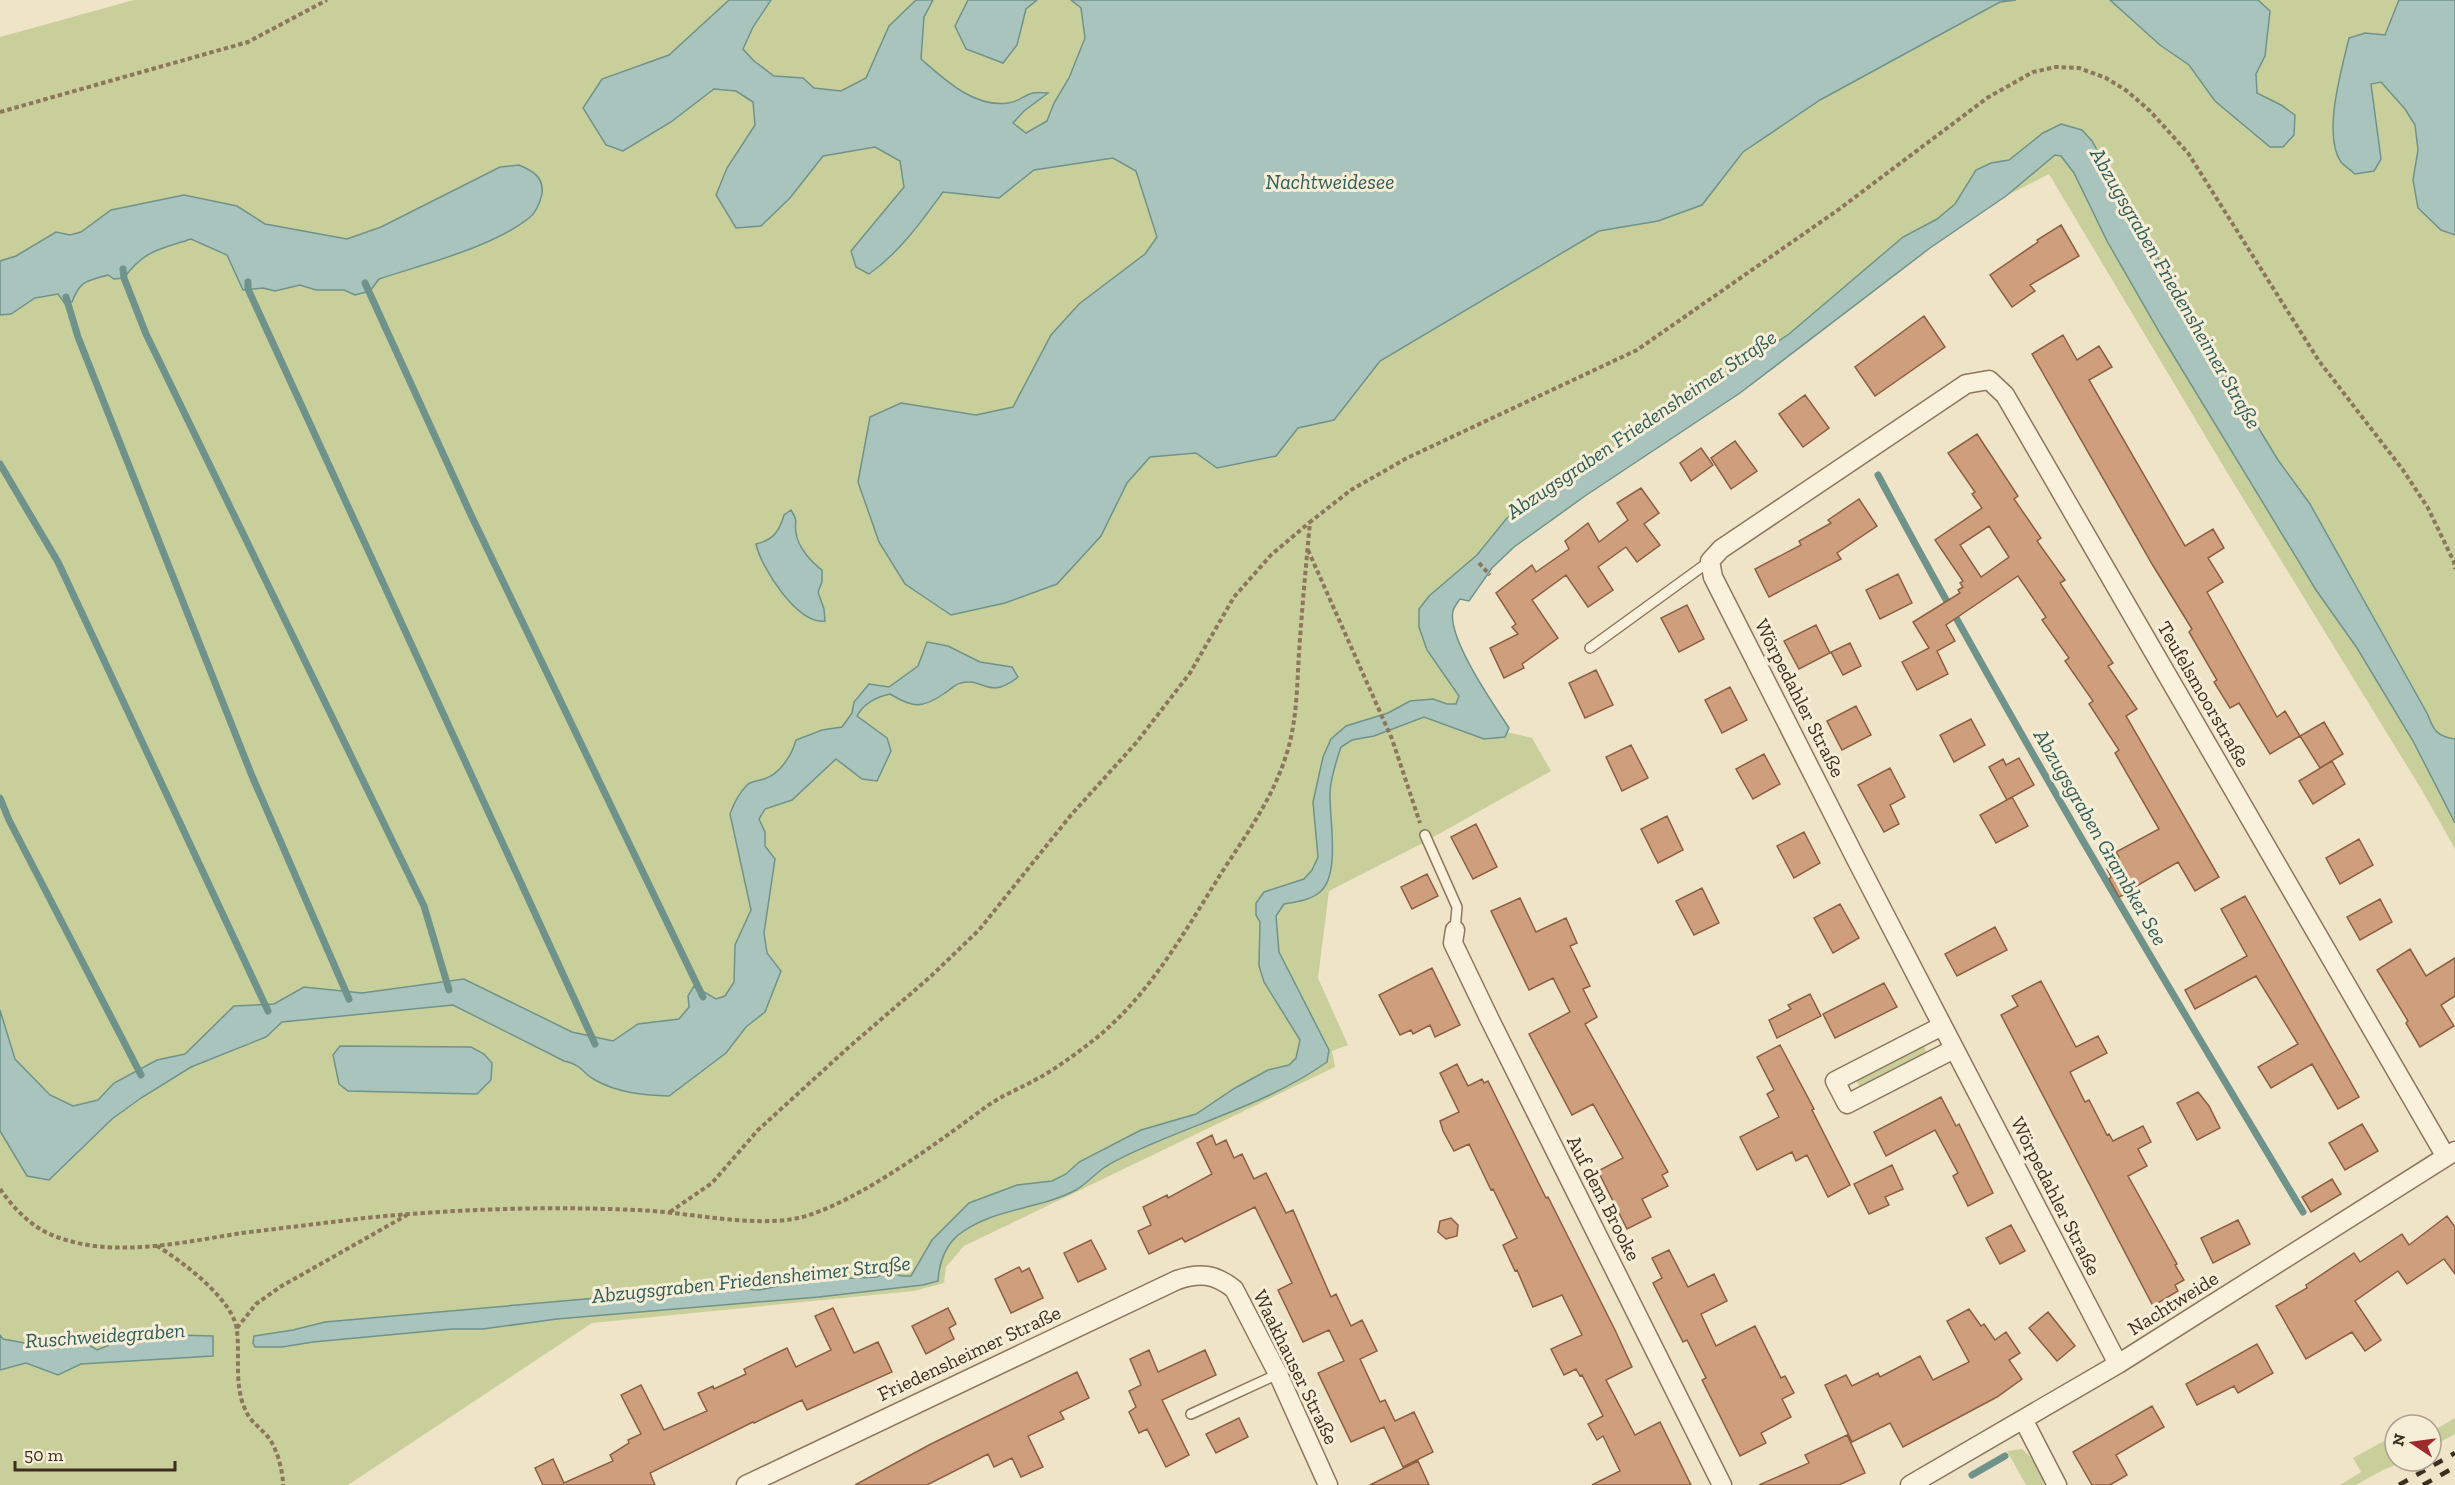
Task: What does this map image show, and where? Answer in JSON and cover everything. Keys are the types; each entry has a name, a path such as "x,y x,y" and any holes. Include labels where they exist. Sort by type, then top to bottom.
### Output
{"street":[{"name":"Teufelsmoorstraße","path":"1710,561 1721,549 1966,384 1989,380 2005,395 2450,1154"},
{"name":"Wörpedahler Straße","path":"1710,561 1713,577 1942,1026 2118,1364"},
{"name":"Auf dem Brooke","path":"1455,930 1454,943 1489,1018 1722,1485"},
{"path":"1942,1026 1835,1081 1847,1104 1954,1049"},
{"name":"Nachtweide","path":"1910,1485 2024,1421 2118,1364 2450,1154"},
{"name":"Friedensheimer Straße","path":"752,1484 1177,1280 1192,1275 1214,1277"},
{"name":"Waakhauser Straße","path":"1214,1277 1234,1289 1278,1374 1328,1485"},
{"path":"2024,1421 2057,1485"}],"lane":[{"path":"1590,648 1710,561"},
{"path":"1425,835 1457,907 1455,930"},
{"path":"1191,1414 1278,1374"}],"path":[{"path":"0,112 248,42 327,0"},
{"path":"670,1212 712,1183 758,1130 929,978 979,930 1071,815 1136,743 1190,673 1234,597 1270,555 1351,490 1407,458 1637,350 1838,210 1987,98 2033,72 2056,67 2079,68 2106,78 2127,91 2150,111 2188,153 2319,361 2403,470 2428,508 2454,562 2455,569"},
{"path":"0,1189 12,1206 30,1223 56,1238 92,1247 157,1246 300,1225 410,1213 580,1209 789,1220 814,1213 850,1196 927,1150 997,1099 1038,1078 1096,1038 1124,1012 1172,953 1268,803 1289,747 1295,718 1311,522"},
{"path":"1308,549 1392,739 1425,835"},
{"path":"1479,563 1490,575"},
{"path":"237,1328 256,1304 280,1287 410,1213"},
{"path":"157,1246 180,1260 222,1299 237,1328 240,1397 248,1418 270,1438 283,1485"}],"green space":[{"path":"134,0 2455,0 2455,849 2423,792 2225,469 2049,174 2006,196 1930,248 1740,393 1585,496 1514,547 1492,568 1469,601 1460,599 1453,611 1453,623 1464,654 1509,728 1507,732 1532,738 1551,771 1421,844 1329,891 1318,978 1348,1045 1332,1051 1335,1067 964,1246 946,1267 944,1283 914,1291 592,1323 348,1485 0,1485 0,37"},
{"path":"1924,1046 1927,1054 1860,1088 1856,1080"},
{"path":"2455,1418 2455,1434 2443,1440 2443,1425"},
{"path":"2383,1442 2383,1470 2356,1485 2340,1485 2361,1472 2353,1458"},
{"path":"2022,1449 2037,1463 2048,1485 2026,1485 2007,1451"}],"water":[{"name":"Nachtweidesee","path":"729,0 771,0 753,27 743,49 754,61 774,76 803,78 814,88 841,91 866,78 889,26 916,0 933,0 924,17 921,59 960,90 983,101 1008,103 1029,94 1048,93 1024,111 1013,123 1026,133 1047,121 1054,103 1069,78 1085,38 1081,8 1071,0 2016,0 2000,2 1820,100 1743,152 1702,205 1658,221 1599,231 1380,361 1334,420 1298,428 1276,456 1217,468 1196,453 1150,457 1127,483 1101,536 1057,584 1005,603 951,615 905,584 879,542 858,482 870,417 901,403 976,415 1013,407 1051,335 1079,304 1145,254 1157,237 1136,171 1113,158 1034,170 999,198 943,192 900,247 869,274 856,267 851,251 904,187 900,161 875,147 823,156 790,198 761,226 736,228 716,195 727,168 755,125 753,102 736,91 714,89 671,122 623,151 606,145 583,108 602,79 669,55"},
{"path":"968,0 1037,0 1026,9 1017,45 1003,63 966,49 955,26"},
{"path":"2110,0 2258,0 2270,11 2265,56 2256,74 2257,93 2295,115 2294,135 2283,147 2270,147 2215,101 2189,65 2160,45"},
{"path":"2399,0 2455,0 2455,235 2441,230 2418,208 2413,180 2418,150 2415,125 2405,109 2381,82 2371,84 2381,159 2374,171 2355,174 2341,162 2336,150 2333,135 2335,101 2349,38 2365,33 2385,35"},
{"name":"Abzugsgraben Friedensheimer Straße","path":"2061,124 2082,130 2092,141 2166,272 2177,284 2212,352 2278,460 2310,504 2434,729 2444,737 2455,739 2455,823 2413,741 2357,648 2316,590 2161,335 2107,241 2074,173 2061,156 2055,155 2006,196 1930,248 1740,393 1585,496 1514,547 1492,568 1469,601 1460,599 1453,611 1453,623 1457,637 1473,671 1509,728 1505,737 1484,739 1424,717 1374,736 1352,740 1341,747 1331,786 1332,859 1326,884 1312,897 1284,904 1276,916 1279,952 1329,1050 1327,1062 1265,1097 1122,1157 1076,1190 1061,1197 1000,1214 970,1227 957,1236 946,1251 941,1262 938,1281 923,1285 819,1297 557,1319 483,1329 452,1329 282,1347 255,1347 254,1336 325,1322 597,1298 662,1297 734,1288 759,1290 808,1280 877,1277 886,1271 911,1276 932,1240 969,1203 1017,1185 1052,1181 1066,1174 1079,1162 1141,1130 1196,1114 1235,1088 1268,1070 1289,1065 1296,1058 1300,1040 1264,982 1259,966 1260,922 1256,915 1256,903 1264,892 1304,879 1312,870 1318,857 1313,802 1323,757 1331,739 1346,726 1388,713 1410,701 1433,699 1447,704 1456,704 1459,696 1427,650 1419,627 1419,609 1429,596 1477,555 1507,518 1548,490 1623,445 1789,334 1903,237 1937,219 1955,204 1976,170 1991,163 2009,160 2043,133"},
{"path":"519,165 536,175 542,188 539,204 529,218 497,238 478,246 379,279 370,291 355,295 344,290 316,290 300,285 275,291 263,288 243,290 227,255 191,239 162,248 146,256 124,278 114,279 108,275 85,282 78,289 72,302 65,304 58,294 35,298 11,314 0,315 0,261 16,256 56,232 70,235 81,232 111,210 184,195 237,206 265,224 347,239 381,227 500,167"},
{"path":"791,510 796,520 799,544 822,570 822,582 818,592 824,609 825,621 814,620 793,605 773,580 759,554 756,544 767,540 774,534 784,515"},
{"path":"927,642 948,646 980,662 1012,667 1018,677 1008,684 993,688 969,682 959,684 930,702 918,705 905,702 890,694 875,699 867,704 857,716 887,738 891,751 877,781 862,779 836,759 792,800 765,809 759,819 765,832 765,846 775,859 764,933 767,953 781,971 765,1012 746,1027 726,1053 669,1096 613,1088 590,1077 576,1065 453,1005 282,1022 266,1037 191,1067 141,1098 112,1119 49,1180 27,1176 0,1131 0,1010 15,1059 50,1095 73,1106 98,1100 114,1083 157,1060 185,1054 234,1006 274,1004 304,987 362,993 464,979 572,1032 613,1041 638,1024 679,1019 689,1007 688,996 694,986 716,999 725,996 734,982 735,945 751,910 730,814 737,799 749,784 770,777 780,768 792,752 796,740 822,730 842,727 852,713 854,702 869,684 889,687 918,666"},
{"path":"340,1046 471,1047 484,1054 492,1063 491,1080 477,1094 348,1091 339,1084 333,1055"},
{"path":"84,1332 87,1344 97,1350 137,1334 213,1336 213,1356 81,1364 58,1375 26,1363 0,1370 0,1335 3,1339 41,1346"}],"building":[{"path":"2061,225 2079,256 2030,285 2035,291 2012,307 1990,275"},
{"path":"1924,316 1945,347 1875,396 1855,367"},
{"path":"2063,335 2077,360 2099,346 2112,367 2089,380 2185,546 2213,529 2224,548 2208,558 2223,582 2207,592 2277,717 2285,711 2300,736 2270,754 2239,703 2230,708 2214,682 2217,680 2189,632 2192,629 2152,564 2032,354"},
{"path":"1805,395 1829,428 1803,447 1779,414"},
{"path":"1977,434 2018,496 2014,499 2041,538 2037,541 2065,580 2060,583 2113,663 2108,666 2137,709 2126,716 2219,877 2195,891 2178,862 2119,897 2109,879 2111,877 2107,869 2119,857 2116,852 2159,829 2115,753 2119,750 2089,704 2093,701 2065,661 2069,658 2042,620 2046,617 2018,576 1946,625 1955,641 1937,651 1948,674 1917,690 1902,662 1929,648 1913,622 1960,593 1958,590 1963,587 1960,583 1963,581 1935,540 1982,508 1972,494 1975,492 1948,453","holes":["1989,526 2009,557 1981,577 1960,545"]},
{"path":"1735,441 1757,471 1731,489 1711,458"},
{"path":"1701,448 1713,465 1691,481 1680,463"},
{"path":"1641,488 1659,513 1644,524 1660,545 1637,562 1626,547 1598,567 1613,590 1588,607 1566,575 1532,600 1558,638 1522,664 1524,668 1504,678 1490,648 1518,634 1512,627 1516,624 1496,593 1532,565 1536,572 1569,549 1565,541 1588,523 1599,542 1628,520 1617,503"},
{"path":"1859,499 1877,526 1837,553 1841,559 1769,597 1755,569 1801,545 1799,541 1831,523 1828,520"},
{"path":"1898,574 1912,603 1880,619 1866,590"},
{"path":"1687,605 1704,639 1679,652 1661,618"},
{"path":"1816,625 1830,653 1799,669 1784,641"},
{"path":"1850,643 1861,666 1843,675 1831,652"},
{"path":"1596,670 1613,705 1585,718 1569,683"},
{"path":"1730,687 1747,720 1722,733 1705,700"},
{"path":"1856,706 1871,735 1842,750 1827,721"},
{"path":"1971,719 1985,745 1954,762 1940,735"},
{"path":"2324,722 2343,754 2320,768 2300,736"},
{"path":"1631,745 1648,778 1622,791 1606,757"},
{"path":"1764,754 1780,784 1753,799 1736,769"},
{"path":"2019,758 2034,785 2007,800 1989,767 2003,759 2006,765"},
{"path":"2332,761 2345,784 2313,804 2299,781"},
{"path":"1890,768 1905,797 1890,805 1899,824 1884,832 1858,785"},
{"path":"2012,797 2028,826 1996,843 1980,815"},
{"path":"1667,816 1683,850 1658,863 1641,829"},
{"path":"1476,824 1497,867 1473,879 1451,837"},
{"path":"1804,832 1820,863 1794,878 1777,846"},
{"path":"2359,839 2373,865 2340,884 2326,858"},
{"path":"1427,874 1438,896 1412,909 1401,887"},
{"path":"1702,888 1719,923 1694,935 1676,901"},
{"path":"2245,896 2359,1097 2338,1109 2312,1064 2271,1088 2258,1067 2298,1044 2256,976 2195,1009 2185,990 2247,956 2221,909"},
{"path":"1520,898 1536,932 1566,918 1577,943 1570,946 1590,986 1583,989 1597,1017 1585,1024 1668,1172 1662,1175 1668,1186 1642,1199 1651,1217 1627,1229 1598,1171 1623,1158 1593,1104 1572,1115 1529,1034 1570,1012 1553,978 1529,990 1491,911"},
{"path":"2380,899 2392,922 2360,940 2347,917"},
{"path":"1840,904 1859,938 1833,953 1814,918"},
{"path":"1995,927 2007,950 1957,976 1945,954"},
{"path":"2410,949 2426,976 2455,958 2455,996 2441,1005 2454,1026 2420,1047 2406,1023 2408,1021 2377,970"},
{"path":"1432,968 1460,1025 1435,1037 1430,1025 1413,1034 1411,1030 1400,1035 1379,995"},
{"path":"2041,981 2076,1047 2098,1036 2107,1053 2070,1072 2085,1102 2089,1100 2107,1135 2109,1134 2113,1141 2143,1126 2151,1142 2138,1149 2147,1166 2128,1176 2184,1280 2175,1285 2178,1291 2153,1306 2001,1015 2018,1006 2012,996"},
{"path":"1884,983 1897,1007 1835,1038 1823,1014"},
{"path":"1810,994 1821,1016 1777,1038 1769,1020 1791,1009 1788,1005"},
{"path":"1780,1045 1850,1185 1828,1197 1807,1155 1796,1161 1792,1152 1757,1170 1740,1137 1779,1117 1767,1094 1774,1090 1757,1057"},
{"path":"1457,1064 1468,1086 1482,1079 1484,1083 1488,1081 1615,1330 1632,1367 1606,1380 1635,1435 1660,1422 1691,1485 1592,1485 1620,1471 1603,1436 1597,1440 1588,1424 1603,1416 1582,1375 1580,1376 1576,1369 1564,1375 1551,1349 1582,1335 1562,1295 1533,1307 1503,1245 1517,1238 1493,1189 1491,1190 1469,1144 1454,1151 1443,1131 1440,1121 1459,1112 1440,1073"},
{"path":"2198,1092 2209,1106 2220,1128 2197,1140 2177,1103"},
{"path":"1941,1097 1956,1126 1959,1124 1993,1193 1968,1206 1953,1176 1958,1173 1935,1130 1886,1156 1874,1132"},
{"path":"2362,1124 2378,1151 2345,1170 2329,1143"},
{"path":"1212,1135 1216,1145 1226,1140 1234,1158 1242,1154 1254,1179 1266,1173 1286,1213 1293,1210 1331,1297 1336,1294 1351,1326 1362,1320 1377,1351 1360,1359 1380,1402 1385,1400 1395,1421 1414,1412 1433,1452 1403,1467 1384,1427 1351,1442 1318,1373 1344,1361 1329,1330 1303,1342 1278,1290 1292,1283 1255,1207 1185,1242 1182,1238 1149,1254 1138,1231 1151,1225 1143,1207 1167,1195 1168,1198 1212,1174 1197,1143"},
{"path":"1892,1165 1903,1189 1885,1197 1889,1205 1869,1214 1854,1184"},
{"path":"2332,1179 2341,1194 2311,1212 2302,1197"},
{"path":"2447,1216 2455,1227 2455,1274 2444,1259 2407,1284 2398,1271 2355,1301 2381,1340 2365,1351 2352,1332 2306,1359 2276,1306 2307,1288 2306,1285 2354,1253 2360,1262 2402,1234 2409,1245"},
{"path":"1451,1218 1458,1225 1457,1236 1446,1239 1438,1232 1440,1221"},
{"path":"2238,1220 2250,1244 2213,1263 2201,1238"},
{"path":"2011,1225 2025,1251 2000,1264 1986,1238"},
{"path":"1091,1240 1106,1269 1078,1282 1064,1253"},
{"path":"1669,1250 1688,1287 1714,1274 1727,1301 1701,1314 1716,1346 1755,1326 1781,1378 1785,1376 1794,1393 1782,1399 1791,1417 1761,1433 1766,1443 1740,1456 1702,1380 1706,1378 1687,1340 1683,1342 1653,1283 1662,1278 1652,1258"},
{"path":"1019,1267 1022,1272 1029,1268 1043,1298 1011,1313 995,1279"},
{"path":"833,1308 854,1353 878,1342 892,1372 807,1410 802,1400 753,1422 650,1473 655,1485 543,1485 535,1468 553,1459 564,1483 613,1461 610,1455 629,1443 628,1440 641,1434 621,1395 641,1385 664,1430 707,1411 698,1393 713,1386 714,1389 746,1374 744,1369 787,1348 796,1367 831,1350 815,1316"},
{"path":"948,1308 956,1324 949,1328 954,1339 926,1354 912,1326"},
{"path":"1969,1309 1981,1326 1984,1324 1995,1340 2006,1332 2020,1353 2009,1360 2022,1379 1997,1397 1903,1447 1890,1423 1852,1442 1825,1385 1846,1375 1852,1386 1878,1373 1880,1377 1920,1356 1933,1380 1969,1362 1947,1321"},
{"path":"2048,1312 2075,1346 2057,1361 2029,1328"},
{"path":"2257,1344 2273,1373 2238,1393 2234,1386 2197,1405 2186,1384"},
{"path":"1149,1350 1158,1372 1205,1350 1216,1375 1162,1400 1189,1455 1166,1467 1147,1429 1139,1433 1129,1412 1136,1407 1129,1391 1141,1385 1130,1359"},
{"path":"1077,1372 1089,1398 1060,1412 1064,1419 1028,1436 1043,1467 1021,1477 1012,1458 994,1467 988,1454 927,1485 855,1485 931,1444"},
{"path":"2152,1406 2164,1427 2116,1455 2127,1475 2110,1485 2092,1485 2073,1452"},
{"path":"1239,1418 1248,1437 1216,1453 1206,1434"},
{"path":"1847,1435 1865,1473 1839,1485 1759,1485 1809,1463 1805,1455"},
{"path":"1418,1461 1429,1485 1370,1485"}],"waterway":[{"path":"123,269 124,278 146,334 424,906 449,990"},
{"path":"248,282 248,289 595,1044"},
{"path":"365,283 471,515 703,997"},
{"path":"66,297 78,337 252,776 349,999"},
{"path":"0,464 58,562 268,1011"},
{"name":"Abzugsgraben Grambker See","path":"1878,475 2033,754 2303,1212"},
{"path":"0,798 9,820 141,1075"},
{"name":"Abzugsgraben Grambker See","path":"1972,1475 2005,1456"}],"railway":[{"path":"2399,1485 2455,1453"},
{"path":"2423,1485 2455,1467"}],"water label":[{"name":"Ruschweidegraben","path":"105,1335"}]}
